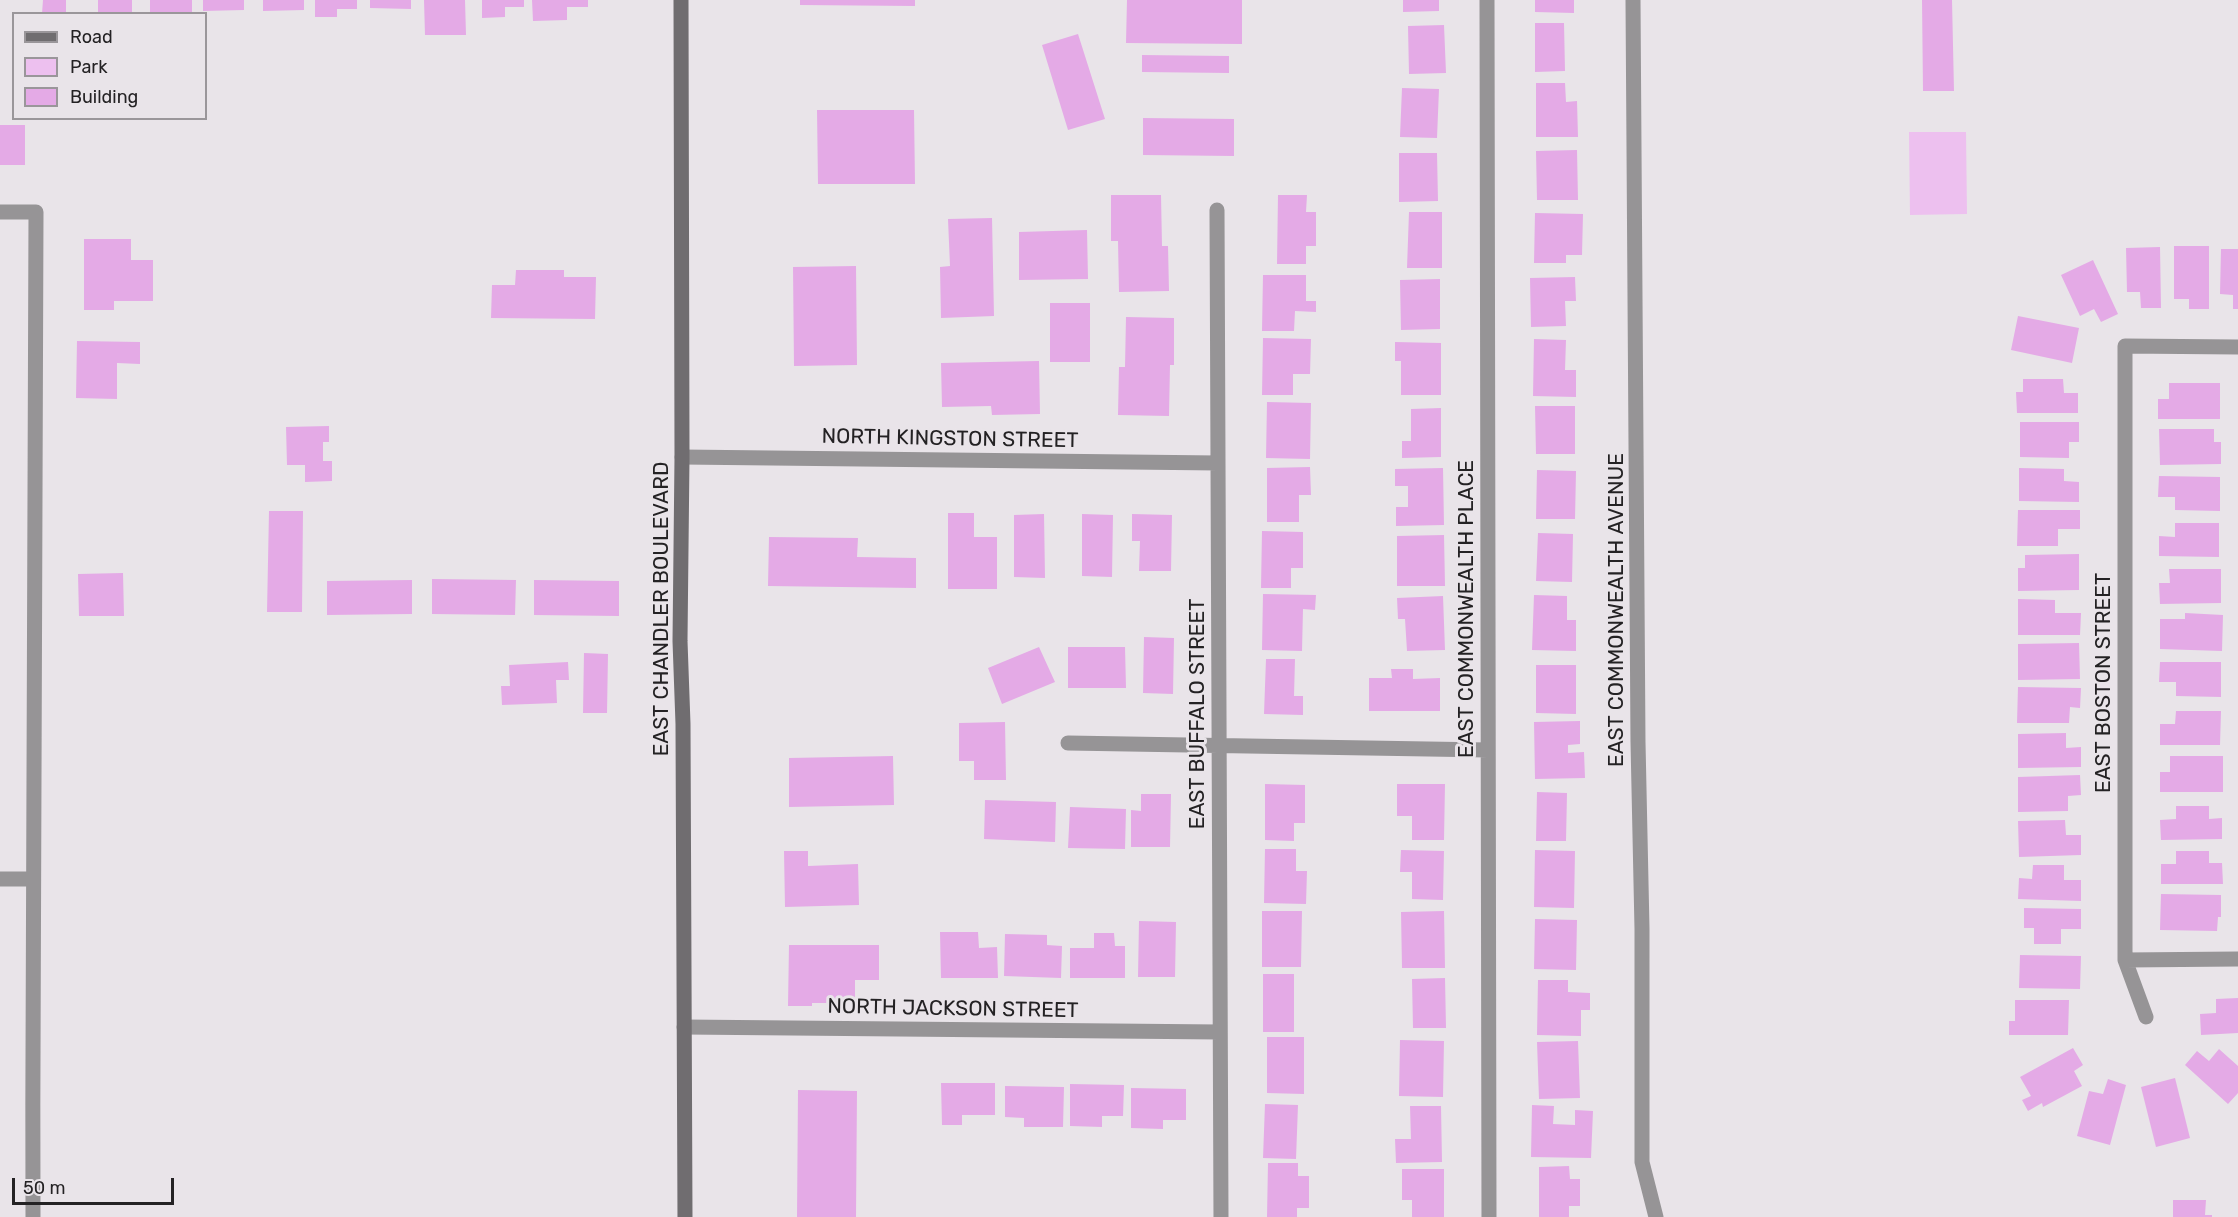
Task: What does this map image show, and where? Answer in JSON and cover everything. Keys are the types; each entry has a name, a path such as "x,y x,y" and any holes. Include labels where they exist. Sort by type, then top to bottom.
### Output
{"main road":[{"name":"EAST CHANDLER BOULEVARD","path":"681,0 680,641 683,737 685,1217"}],"street":[{"name":"EAST COMMONWEALTH PLACE","path":"1487,0 1489,1217"},
{"name":"EAST COMMONWEALTH AVENUE","path":"1634,0 1642,1162 1656,1217"},
{"name":"EAST BUFFALO STREET","path":"1216,210 1221,1217"},
{"path":"0,212 36,212 32,879 33,1217"},
{"name":"EAST BOSTON STREET","path":"2146,1017 2125,960 2125,346 2238,347"},
{"name":"NORTH KINGSTON STREET","path":"682,457 1218,463"},
{"path":"1068,743 1488,750"},
{"path":"0,879 32,879"},
{"path":"2125,960 2238,959"},
{"name":"NORTH JACKSON STREET","path":"684,1027 1221,1032"}],"green space":[{"path":"1909,132 1966,132 1967,214 1910,215"}],"building":[{"path":"43,0 66,0 66,12 42,12"},
{"path":"98,0 132,0 132,12 98,12"},
{"path":"150,0 192,0 192,12 150,12"},
{"path":"203,0 244,0 244,10 203,11"},
{"path":"263,0 304,0 304,10 263,11"},
{"path":"315,0 357,0 357,9 337,9 337,17 315,17"},
{"path":"370,0 411,0 411,9 370,8"},
{"path":"424,0 465,0 466,35 425,35"},
{"path":"482,0 524,0 524,7 505,7 505,17 482,18"},
{"path":"532,0 588,0 588,7 567,7 567,20 533,21"},
{"path":"800,0 915,0 915,6 800,5"},
{"path":"1127,0 1242,0 1242,44 1126,43"},
{"path":"1403,0 1439,0 1439,11 1403,12"},
{"path":"1535,0 1574,0 1574,13 1535,12"},
{"path":"1922,0 1952,0 1954,91 1923,91"},
{"path":"1535,23 1564,23 1565,71 1535,72"},
{"path":"1444,25 1446,73 1409,74 1408,26"},
{"path":"1078,34 1105,119 1068,130 1042,45"},
{"path":"1142,55 1229,56 1229,73 1142,72"},
{"path":"1536,83 1565,83 1566,102 1577,101 1578,137 1536,137"},
{"path":"1402,88 1439,89 1437,138 1400,137"},
{"path":"817,110 914,110 915,184 818,184"},
{"path":"1143,118 1234,119 1234,156 1143,155"},
{"path":"0,125 25,125 25,165 0,165"},
{"path":"1577,150 1578,200 1537,200 1536,151"},
{"path":"1399,153 1437,153 1438,201 1399,202"},
{"path":"1111,195 1161,195 1162,246 1168,246 1169,291 1119,292 1118,241 1111,241"},
{"path":"1278,195 1307,195 1306,212 1316,212 1316,246 1306,246 1306,264 1277,264"},
{"path":"1409,212 1442,212 1442,268 1407,268"},
{"path":"1535,213 1583,214 1582,255 1566,255 1566,263 1534,263"},
{"path":"992,218 994,316 941,318 940,267 950,266 948,219"},
{"path":"1087,230 1088,279 1019,280 1019,232"},
{"path":"84,239 131,239 131,260 153,260 153,301 114,301 114,310 84,310"},
{"path":"2174,246 2209,246 2209,309 2189,309 2189,299 2174,299"},
{"path":"2160,247 2161,308 2141,308 2140,292 2127,292 2126,248"},
{"path":"2221,249 2238,249 2238,309 2233,309 2233,295 2220,294"},
{"path":"2093,260 2118,314 2101,322 2094,309 2080,316 2061,275"},
{"path":"856,266 857,365 794,366 793,267"},
{"path":"516,270 564,270 564,277 596,277 595,319 491,318 492,285 515,285"},
{"path":"1263,275 1306,275 1306,301 1316,301 1316,312 1295,311 1294,331 1262,331"},
{"path":"1575,277 1576,301 1565,301 1566,326 1531,327 1530,278"},
{"path":"1440,279 1440,329 1401,330 1400,280"},
{"path":"1050,303 1090,303 1090,362 1050,362"},
{"path":"2018,316 2079,328 2072,363 2011,350"},
{"path":"1126,317 1174,318 1174,365 1170,365 1169,416 1118,415 1119,367 1125,367"},
{"path":"1263,338 1311,339 1310,374 1293,374 1293,395 1262,395"},
{"path":"1534,339 1566,340 1565,370 1576,370 1576,397 1533,396"},
{"path":"77,341 140,342 140,364 117,363 117,399 76,398"},
{"path":"1395,342 1441,343 1441,395 1401,395 1401,361 1395,361"},
{"path":"1039,361 1040,414 992,415 991,406 942,407 941,363"},
{"path":"2023,379 2063,379 2064,393 2078,393 2078,413 2017,413 2016,392 2023,392"},
{"path":"2169,383 2220,383 2220,419 2158,419 2158,399 2169,399"},
{"path":"1267,402 1311,403 1310,459 1266,458"},
{"path":"1535,406 1575,406 1575,454 1536,454"},
{"path":"1441,408 1441,457 1402,458 1402,441 1411,441 1411,409"},
{"path":"2020,422 2079,422 2079,442 2069,442 2069,458 2020,457"},
{"path":"329,426 329,442 323,442 323,461 332,461 332,481 305,482 305,465 287,465 286,427"},
{"path":"2159,429 2214,429 2214,442 2221,442 2221,464 2160,465"},
{"path":"1310,467 1311,495 1299,495 1299,522 1267,522 1267,468"},
{"path":"1443,468 1444,525 1396,526 1396,507 1408,507 1408,486 1395,486 1395,469"},
{"path":"2019,468 2064,469 2064,481 2079,482 2079,502 2019,501"},
{"path":"1537,470 1576,471 1575,519 1536,519"},
{"path":"2159,476 2220,477 2220,511 2175,510 2175,497 2158,497"},
{"path":"2018,510 2080,510 2080,529 2058,529 2058,546 2017,546"},
{"path":"269,511 303,511 302,612 267,612"},
{"path":"948,513 974,513 974,537 997,537 997,589 948,589"},
{"path":"1044,514 1045,578 1014,577 1014,515"},
{"path":"1082,514 1113,515 1112,577 1082,576"},
{"path":"1132,514 1172,515 1171,571 1139,571 1140,541 1132,541"},
{"path":"2175,523 2219,523 2219,557 2159,556 2159,536 2175,537"},
{"path":"1262,531 1303,532 1303,568 1291,568 1291,588 1261,588"},
{"path":"1538,533 1573,534 1572,582 1536,581"},
{"path":"1444,535 1445,586 1397,586 1397,536"},
{"path":"769,537 858,538 857,557 916,558 916,588 768,586"},
{"path":"2079,554 2079,590 2018,591 2018,568 2025,568 2025,555"},
{"path":"2169,569 2221,569 2221,603 2160,604 2159,583 2170,583"},
{"path":"123,573 124,616 79,616 78,574"},
{"path":"432,579 516,580 515,615 432,614"},
{"path":"412,580 412,614 327,615 327,581"},
{"path":"534,580 619,581 619,616 534,615"},
{"path":"1263,594 1316,595 1315,610 1303,609 1302,651 1262,650"},
{"path":"1534,595 1567,596 1567,620 1576,620 1576,651 1532,650"},
{"path":"1443,596 1445,650 1407,651 1405,619 1398,619 1397,598"},
{"path":"2018,599 2055,600 2055,613 2081,613 2080,635 2018,635"},
{"path":"2185,613 2223,615 2222,651 2160,649 2160,619 2185,619"},
{"path":"1144,637 1174,638 1173,694 1143,693"},
{"path":"2079,643 2080,679 2018,680 2018,644"},
{"path":"1039,647 1055,682 1002,704 988,668"},
{"path":"1068,647 1125,647 1126,688 1068,688"},
{"path":"584,653 608,654 607,713 583,713"},
{"path":"1266,659 1295,659 1294,696 1303,696 1303,715 1264,714"},
{"path":"568,662 569,680 556,680 557,703 502,705 501,686 510,686 509,665"},
{"path":"2160,662 2221,662 2221,697 2176,696 2176,682 2159,682"},
{"path":"1536,665 1576,665 1576,714 1536,713"},
{"path":"1391,669 1413,669 1413,679 1440,678 1440,711 1369,711 1369,678 1392,678"},
{"path":"2018,687 2081,688 2080,708 2070,707 2069,723 2017,723"},
{"path":"2176,711 2221,711 2220,745 2160,745 2160,724 2175,724"},
{"path":"1580,721 1580,744 1568,745 1568,753 1584,752 1585,778 1535,779 1534,722"},
{"path":"1005,722 1006,780 974,780 974,761 959,761 959,723"},
{"path":"2066,733 2066,748 2081,747 2081,767 2018,768 2018,734"},
{"path":"893,756 894,805 789,807 789,758"},
{"path":"2170,756 2223,756 2223,792 2160,792 2160,772 2170,772"},
{"path":"2080,775 2081,795 2068,796 2068,811 2018,812 2018,777"},
{"path":"1265,784 1305,785 1305,823 1294,823 1294,841 1265,840"},
{"path":"1397,784 1445,784 1444,840 1412,840 1412,816 1397,816"},
{"path":"1537,792 1567,793 1566,841 1536,841"},
{"path":"1141,794 1171,794 1170,847 1131,847 1131,810 1141,811"},
{"path":"985,800 1056,802 1055,842 984,839"},
{"path":"2176,806 2209,806 2209,819 2222,818 2222,839 2161,840 2160,820 2176,819"},
{"path":"1070,807 1126,809 1125,849 1068,848"},
{"path":"2065,820 2066,835 2081,835 2081,855 2019,857 2018,821"},
{"path":"1265,849 1296,849 1296,871 1307,871 1306,904 1264,903"},
{"path":"1401,850 1444,851 1443,900 1412,899 1412,872 1400,872"},
{"path":"1535,850 1575,851 1574,908 1534,907"},
{"path":"784,851 808,851 808,866 858,864 859,905 785,907"},
{"path":"2176,851 2209,851 2209,863 2222,863 2223,884 2161,884 2161,864 2176,864"},
{"path":"2033,865 2064,865 2064,880 2081,880 2081,901 2018,899 2019,878 2032,879"},
{"path":"2161,894 2221,895 2221,917 2218,917 2217,931 2160,930"},
{"path":"2024,908 2081,909 2081,929 2061,929 2061,944 2034,944 2034,928 2024,928"},
{"path":"1262,911 1302,911 1301,967 1262,967"},
{"path":"1444,911 1445,968 1402,968 1401,912"},
{"path":"1535,919 1577,920 1576,970 1534,969"},
{"path":"1139,921 1176,922 1175,977 1138,977"},
{"path":"940,932 978,932 979,948 997,947 998,978 941,978"},
{"path":"1094,933 1114,933 1115,946 1125,946 1125,978 1070,978 1070,948 1094,948"},
{"path":"1005,934 1047,935 1047,945 1062,946 1061,978 1004,976"},
{"path":"789,945 879,945 879,980 855,980 855,1003 812,1003 812,1006 788,1006"},
{"path":"2020,955 2081,956 2080,989 2019,988"},
{"path":"1263,974 1294,974 1294,1032 1263,1032"},
{"path":"1445,978 1446,1028 1413,1028 1412,979"},
{"path":"1538,980 1568,980 1568,992 1590,993 1590,1010 1581,1010 1581,1036 1537,1035"},
{"path":"2238,998 2238,1033 2201,1035 2200,1014 2216,1013 2216,999"},
{"path":"2015,1000 2069,1000 2068,1035 2009,1035 2009,1021 2015,1021"},
{"path":"1267,1037 1304,1037 1304,1094 1267,1093"},
{"path":"1400,1040 1444,1041 1443,1097 1399,1096"},
{"path":"1578,1041 1580,1098 1539,1099 1537,1042"},
{"path":"2073,1048 2083,1065 2074,1071 2082,1086 2043,1107 2042,1103 2028,1111 2022,1100 2031,1096 2020,1077"},
{"path":"2219,1049 2238,1066 2238,1093 2228,1104 2185,1065 2197,1051 2209,1061"},
{"path":"2175,1078 2190,1138 2156,1147 2141,1087"},
{"path":"2108,1079 2126,1085 2110,1145 2077,1136 2089,1091 2103,1094"},
{"path":"941,1083 995,1083 995,1115 962,1115 962,1125 942,1125"},
{"path":"1070,1084 1124,1085 1123,1116 1102,1116 1102,1127 1070,1126"},
{"path":"1005,1086 1064,1087 1063,1127 1024,1127 1024,1118 1005,1117"},
{"path":"1131,1088 1186,1089 1186,1120 1163,1120 1163,1129 1131,1128"},
{"path":"798,1090 857,1091 856,1217 797,1217"},
{"path":"1265,1104 1298,1105 1296,1159 1263,1158"},
{"path":"1532,1105 1554,1106 1553,1124 1575,1125 1575,1110 1593,1111 1591,1158 1531,1157"},
{"path":"1410,1106 1441,1106 1442,1162 1396,1163 1395,1139 1411,1139"},
{"path":"1268,1163 1298,1163 1298,1176 1309,1176 1309,1208 1297,1208 1297,1217 1267,1217"},
{"path":"1569,1166 1570,1179 1580,1179 1580,1206 1569,1206 1569,1217 1539,1217 1539,1167"},
{"path":"1402,1169 1444,1169 1444,1217 1412,1217 1412,1200 1402,1200"},
{"path":"2173,1200 2206,1200 2205,1215 2212,1215 2212,1217 2173,1217"}]}
